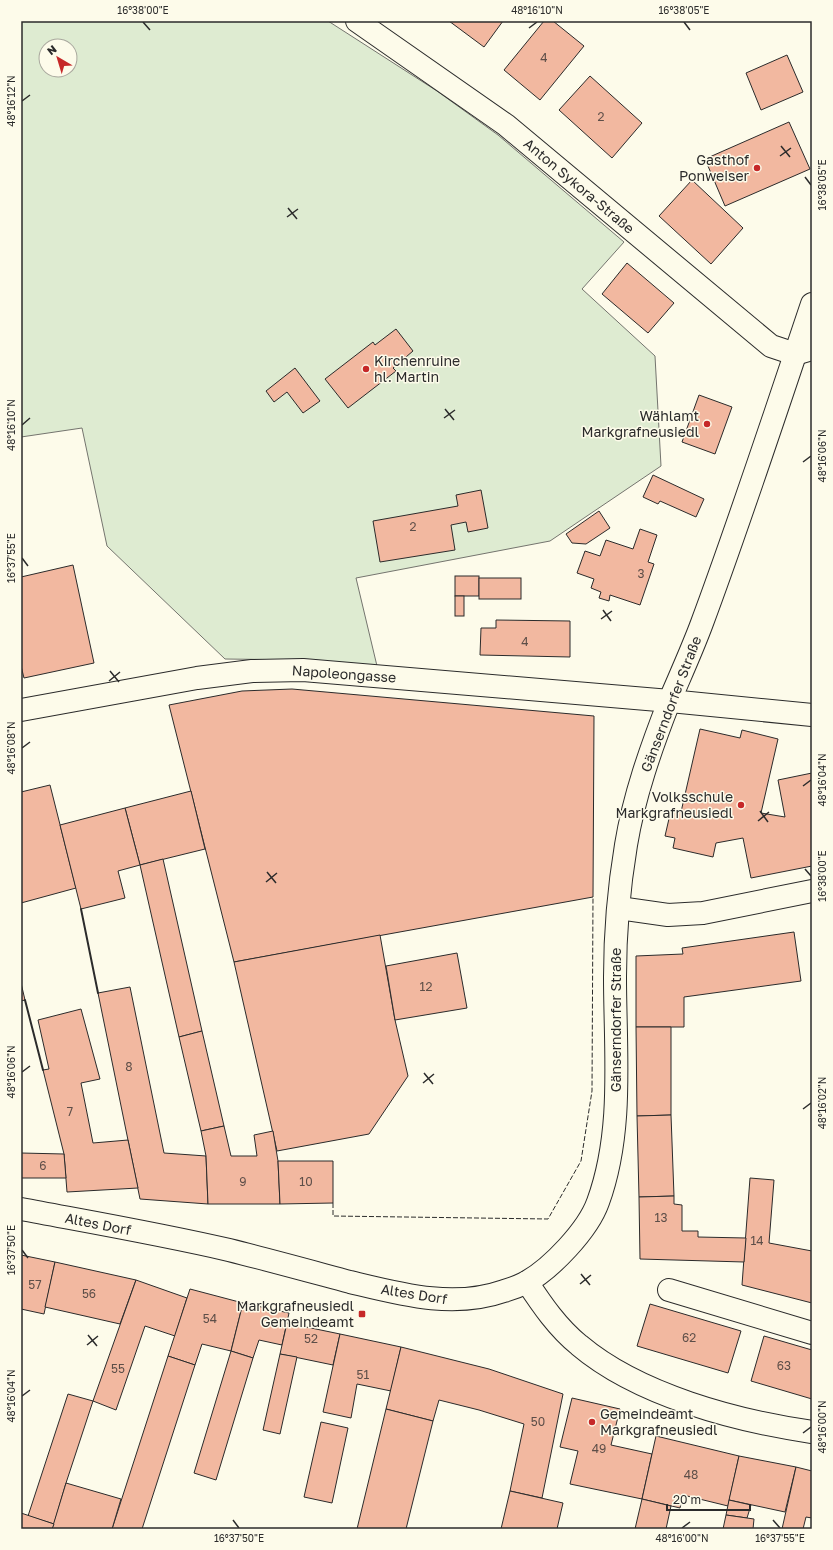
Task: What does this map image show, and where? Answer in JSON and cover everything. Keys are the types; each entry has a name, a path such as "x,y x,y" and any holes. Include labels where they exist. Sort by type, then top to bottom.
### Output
{"main road":[{"name":"Anton Sykora-Straße","path":"357,21 506,125 771,346 804,352"},
{"name":"Gänserndorfer Straße","path":"527,1282 554,1261 578,1236 596,1207 607,1172 614,1135 616,1091 615,972 619,908 626,846 632,813 649,756 701,626 804,352 812,304"},
{"name":"Napoleongasse","path":"21,710 197,678 252,671 303,670 670,701 812,715"},
{"path":"619,908 668,914 703,913 812,892"},
{"name":"Altes Dorf","path":"21,1209 228,1250 412,1296 446,1300 475,1299 502,1292 527,1282"},
{"path":"527,1282 540,1302 579,1345 615,1370 647,1386 696,1406 789,1429 812,1432"},
{"path":"669,1290 812,1333"}],"green space":[{"path":"21,21 328,21 437,91 498,135 624,242 582,289 655,356 661,466 550,541 356,578 377,666 304,660 225,659 107,546 82,428 21,437"}],"building":[{"path":"449,21 503,21 484,47"},
{"path":"544,21 553,21 584,46 540,100 504,70"},
{"path":"787,55 803,92 761,110 746,73"},
{"path":"590,76 642,123 612,158 559,110"},
{"path":"789,122 810,169 725,206 705,159"},
{"path":"692,180 743,228 711,264 659,216"},
{"path":"627,263 674,303 648,333 602,294"},
{"name":"Kirchenruine hl. Martin","path":"396,329 413,351 393,368 396,371 348,408 325,379 373,342 375,345"},
{"path":"295,368 320,401 303,413 287,392 274,402 266,391"},
{"name":"Wählamt Markgrafneusiedl","path":"699,395 732,407 715,454 682,442"},
{"path":"653,475 704,499 696,517 660,501 658,504 643,497"},
{"path":"481,490 488,528 468,532 466,522 451,525 455,550 380,562 373,521 458,506 456,495"},
{"path":"599,511 610,528 586,544 572,543 566,534"},
{"path":"640,529 657,535 648,562 654,564 640,605 610,595 609,601 599,598 601,592 591,588 594,579 577,573 585,551 600,556 606,540 633,549"},
{"path":"73,565 94,663 24,678 21,666 21,577"},
{"path":"455,576 479,576 479,596 455,596"},
{"path":"479,578 521,578 521,599 479,599"},
{"path":"455,596 464,596 464,616 455,616"},
{"path":"496,620 570,621 570,657 480,655 481,628 496,628"},
{"path":"292,689 594,716 593,897 234,962 169,705 242,691"},
{"path":"700,729 740,738 742,730 778,739 761,813 785,817 778,780 812,773 812,866 751,878 743,838 716,843 713,857 673,848 675,838 665,836 671,810 681,812"},
{"path":"50,785 76,888 21,903 21,792"},
{"path":"191,791 205,849 140,865 125,808"},
{"path":"125,808 140,865 118,871 125,898 81,909 60,825"},
{"path":"163,859 202,1031 179,1037 140,865"},
{"path":"794,932 801,981 684,997 684,1027 636,1027 636,956 683,954 682,948"},
{"path":"380,935 395,1020 408,1076 369,1134 277,1151 234,962"},
{"path":"457,953 467,1008 395,1020 386,966"},
{"path":"21,983 25,1000 21,1001"},
{"path":"130,987 164,1153 206,1156 208,1204 140,1199 98,993"},
{"path":"81,1009 100,1079 81,1083 93,1143 128,1140 138,1188 67,1192 64,1154 43,1070 49,1069 38,1020"},
{"path":"636,1027 671,1027 671,1115 637,1116"},
{"path":"202,1031 224,1126 201,1131 179,1037"},
{"path":"671,1115 674,1196 639,1197 637,1116"},
{"path":"224,1126 231,1156 257,1156 254,1135 273,1131 278,1161 280,1204 208,1204 206,1156 201,1131"},
{"path":"21,1153 64,1154 66,1178 21,1178"},
{"path":"278,1161 333,1161 333,1203 280,1204"},
{"path":"750,1178 774,1180 769,1243 812,1251 812,1303 742,1285"},
{"path":"674,1196 674,1204 682,1205 682,1231 698,1231 698,1237 746,1238 744,1262 640,1259 639,1197"},
{"path":"21,1255 55,1262 44,1314 21,1309"},
{"path":"55,1262 136,1280 120,1324 45,1307"},
{"path":"136,1280 187,1298 175,1336 145,1326 116,1410 93,1401"},
{"path":"190,1289 243,1303 231,1351 202,1344 195,1365 168,1356"},
{"path":"243,1303 289,1313 282,1345 259,1340 253,1358 231,1351"},
{"path":"650,1304 741,1331 728,1373 637,1346"},
{"path":"287,1323 340,1334 333,1365 280,1354"},
{"path":"340,1334 401,1347 391,1391 357,1384 351,1418 323,1412"},
{"path":"764,1336 812,1350 812,1399 751,1381"},
{"path":"401,1347 489,1369 563,1394 542,1498 510,1491 524,1424 479,1410 439,1400 433,1421 386,1409"},
{"path":"231,1351 253,1358 216,1480 194,1473"},
{"path":"280,1354 297,1357 280,1434 263,1430"},
{"path":"168,1356 195,1365 142,1529 112,1529"},
{"path":"68,1394 93,1401 54,1524 28,1516"},
{"path":"572,1398 620,1409 611,1445 652,1454 642,1499 570,1484 578,1451 560,1447"},
{"path":"386,1409 433,1421 406,1529 357,1529"},
{"path":"321,1422 348,1428 332,1503 304,1497"},
{"path":"656,1436 739,1456 728,1506 683,1495 680,1508 642,1499"},
{"path":"739,1456 796,1467 785,1512 729,1500"},
{"path":"796,1467 812,1471 812,1518 806,1517 803,1529 782,1529"},
{"path":"66,1483 121,1499 112,1529 52,1529"},
{"path":"510,1491 563,1503 557,1529 501,1529"},
{"path":"642,1499 671,1506 666,1529 635,1529"},
{"path":"729,1500 751,1505 747,1518 726,1515"},
{"path":"21,1513 54,1524 52,1529 21,1529"},
{"path":"726,1515 754,1519 753,1529 723,1529"}],"fence":[{"path":"333,1203 333,1216 548,1219 581,1161 592,1091 593,897"}],"wall":[{"path":"81,909 98,993"},
{"path":"25,1000 43,1070"}],"place":[{"name":"Gasthof Ponweiser","path":"757,168"},
{"name":"Kirchenruine hl. Martin","path":"366,369"},
{"name":"Wählamt Markgrafneusiedl","path":"707,424"},
{"name":"Volksschule Markgrafneusiedl","path":"741,805"},
{"name":"Markgrafneusiedl Gemeindeamt","path":"362,1314"},
{"name":"Gemeindeamt Markgrafneusiedl","path":"592,1422"}]}
